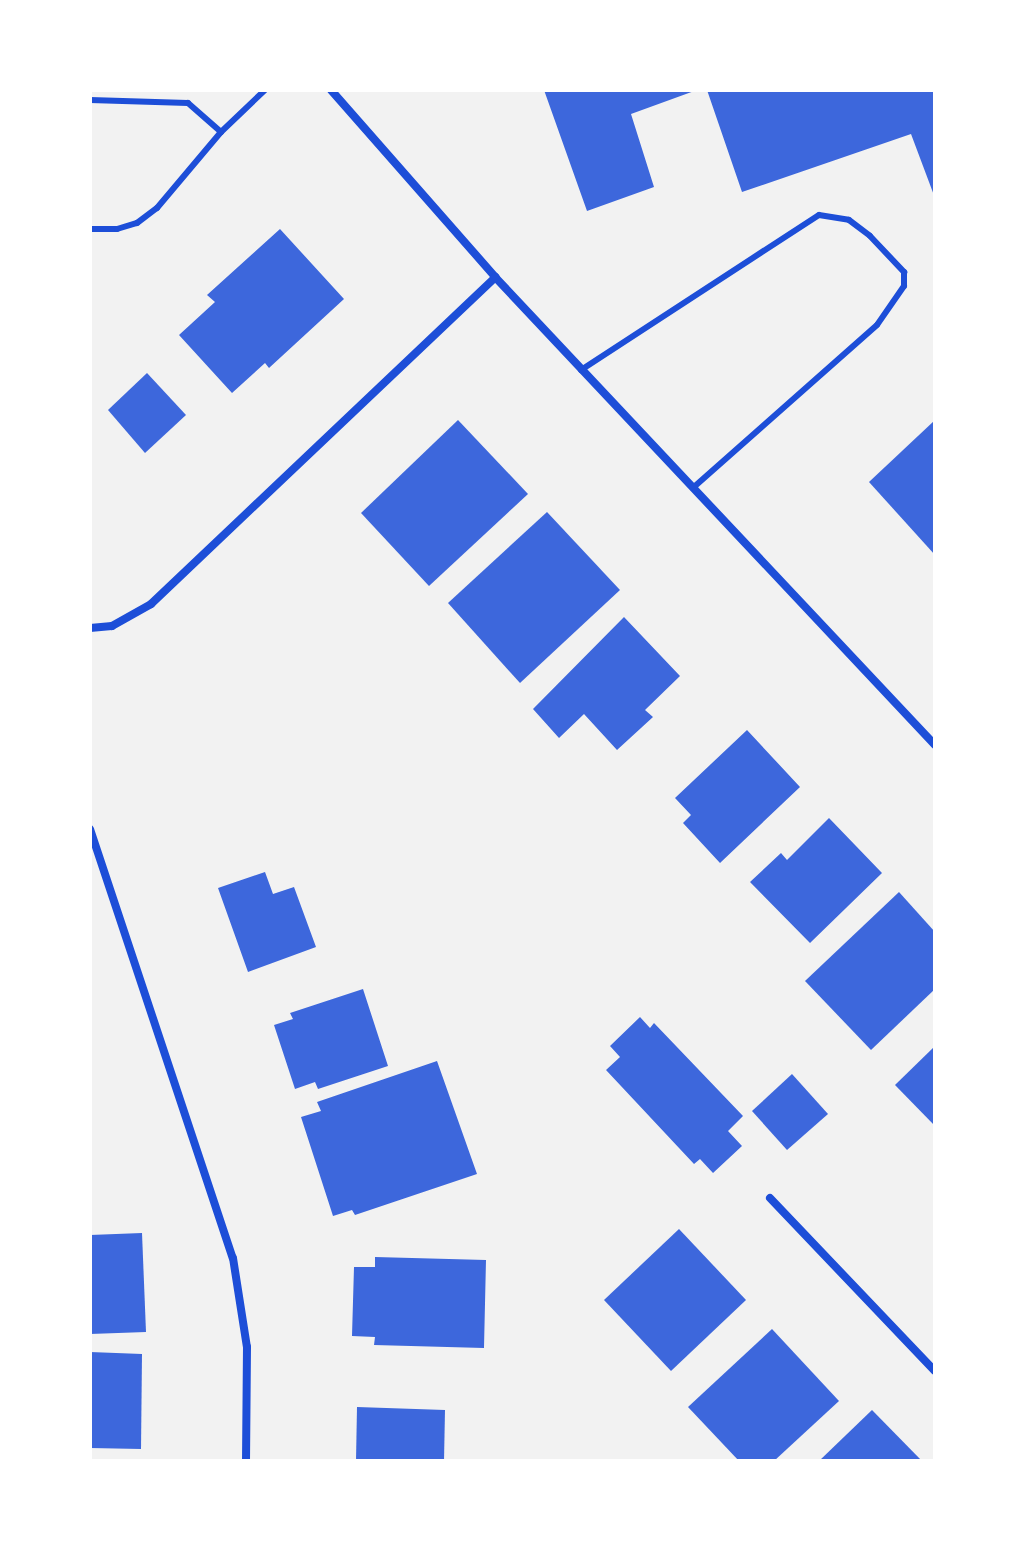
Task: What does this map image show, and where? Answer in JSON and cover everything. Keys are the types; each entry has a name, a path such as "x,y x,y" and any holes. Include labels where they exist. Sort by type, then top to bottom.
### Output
{"street":[{"path":"331,90 495,277 935,745"},
{"path":"90,628 112,626 151,604 495,277"},
{"path":"90,829 233,1258 247,1347 246,1461"},
{"path":"770,1198 935,1371"}],"lane":[{"path":"90,229 117,229 137,223 157,208 221,132 265,90"},
{"path":"90,100 188,103 221,132"},
{"path":"581,370 819,215 849,220 870,236 904,272 904,286 877,325 693,488"}],"building":[{"path":"544,90 697,90 631,114 654,187 587,211"},
{"path":"707,90 935,90 935,198 911,134 742,192"},
{"path":"280,229 344,299 269,368 265,363 232,393 179,335 215,302 207,295"},
{"path":"147,373 186,415 145,453 108,410"},
{"path":"458,420 528,494 429,586 361,513"},
{"path":"935,420 935,555 869,482"},
{"path":"547,512 620,590 520,683 448,603"},
{"path":"624,617 680,676 645,710 653,717 617,750 584,714 559,738 533,709"},
{"path":"747,730 800,787 720,863 683,823 691,815 675,798"},
{"path":"829,818 882,873 810,943 750,882 781,853 787,860"},
{"path":"265,872 273,894 294,887 316,947 248,972 218,888"},
{"path":"899,892 935,932 935,989 871,1050 805,981"},
{"path":"363,989 388,1066 318,1089 315,1082 295,1089 274,1025 293,1019 290,1013"},
{"path":"640,1017 650,1028 654,1023 743,1116 728,1131 742,1146 713,1173 700,1159 694,1164 606,1070 620,1057 610,1046"},
{"path":"935,1046 935,1126 895,1085"},
{"path":"437,1061 477,1174 355,1215 352,1210 333,1216 301,1117 321,1111 317,1102"},
{"path":"792,1074 828,1114 787,1150 752,1111"},
{"path":"679,1229 746,1300 671,1371 604,1300"},
{"path":"142,1233 146,1332 90,1334 90,1235"},
{"path":"375,1257 486,1260 484,1348 374,1345 375,1337 352,1336 354,1267 375,1267"},
{"path":"772,1329 839,1401 774,1461 739,1461 688,1407"},
{"path":"90,1352 142,1354 141,1449 90,1448"},
{"path":"357,1407 445,1410 444,1461 356,1461"},
{"path":"872,1410 922,1461 819,1461"}]}
